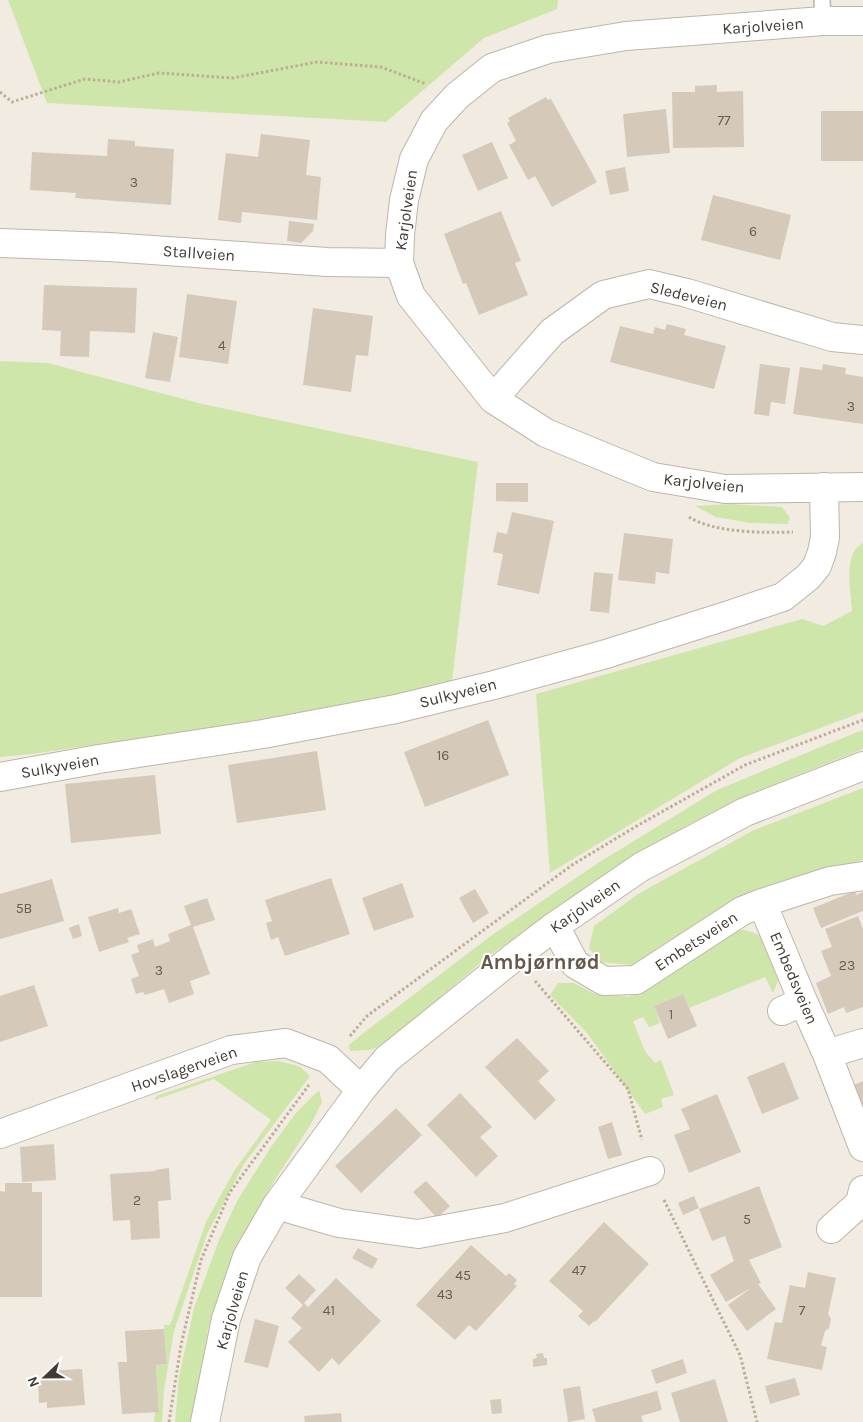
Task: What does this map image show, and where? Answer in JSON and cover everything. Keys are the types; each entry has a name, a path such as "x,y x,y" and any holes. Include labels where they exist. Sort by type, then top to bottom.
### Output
{"street":[{"name":"Karjolveien","path":"863,21 822,11 548,48 492,68 457,96 434,121 414,159 404,200 399,263 411,296 493,399 546,432 653,477 725,488 863,487"},
{"name":"Stallveien","path":"0,243 109,247 327,262 399,263"},
{"name":"Sledeveien","path":"493,399 552,332 602,296 649,284 687,293 832,337 863,340"},
{"name":"Sulkyveien","path":"0,777 99,759 263,734 396,709 494,685 606,654 783,597 808,577 817,566 825,537 824,487"},
{"name":"Karjolveien","path":"205,1422 226,1319 248,1257 277,1204 361,1090 387,1059 514,957 641,866 745,812 863,766"},
{"name":"Embetsveien","path":"555,926 575,964 604,981 636,980 742,912 762,903 830,881 863,876"},
{"name":"Embedsveien","path":"762,903 792,1006 827,1054 863,1148"},
{"name":"Hovslagerveien","path":"0,1134 231,1050 286,1043 328,1059 361,1090"},
{"path":"827,1054 863,1043"},
{"path":"277,1204 339,1223 418,1234 505,1218 650,1171"},
{"path":"831,1229 860,1203 863,1190"}],"path":[{"path":"0,92 12,102 85,79 119,82 159,73 233,78 317,62 382,67 457,96"}],"green space":[{"path":"8,0 558,0 557,9 484,38 386,122 47,103"},
{"path":"0,361 48,363 202,404 478,462 452,681 378,703 32,754 0,757"},
{"path":"731,504 782,507 790,518 788,524 750,523 716,517 695,506"},
{"path":"863,543 863,712 740,758 550,873 536,694 802,619 823,626 852,611 850,564 856,548"},
{"path":"863,730 863,749 745,796 688,825 588,888 490,955 382,1046 369,1050 350,1051 349,1045 366,1031 492,935 598,863 717,790"},
{"path":"863,788 863,860 756,893 633,965 599,962 589,948 594,926 638,894 754,830"},
{"path":"738,929 762,936 782,972 773,993 765,977 689,1008 683,994 654,1006 660,1023 649,1027 643,1017 633,1021 645,1051 655,1063 661,1060 674,1095 661,1099 663,1107 645,1114 587,1033 550,995 558,983 574,983 593,993 629,997 655,985 702,947"},
{"path":"278,1061 299,1066 310,1076 244,1164 207,1234 174,1331 164,1390 162,1422 154,1422 155,1412 159,1411 156,1365 167,1364 164,1325 170,1325 206,1222 234,1171 271,1120 214,1079 155,1100 156,1096 256,1062"},
{"path":"319,1090 322,1102 311,1124 273,1183 235,1251 208,1329 196,1422 175,1422 179,1377 194,1308 219,1240 237,1201 271,1147 295,1114"}],"building":[{"path":"717,85 717,92 743,91 744,147 673,148 672,92 695,92 695,86"},
{"path":"546,97 548,100 551,99 597,182 552,207 535,176 528,180 509,145 516,141 507,123 510,121 508,118"},
{"path":"666,109 670,153 627,157 623,114"},
{"path":"821,111 863,111 863,161 821,161"},
{"path":"261,134 310,140 306,175 321,177 317,220 242,212 241,223 218,220 226,153 258,157"},
{"path":"108,139 135,141 135,146 174,149 171,205 75,198 76,193 30,190 32,152 107,156"},
{"path":"492,142 508,178 478,191 462,155"},
{"path":"625,167 629,191 610,195 605,171"},
{"path":"713,195 791,215 780,260 701,240"},
{"path":"501,211 521,261 515,263 528,295 479,315 466,283 463,284 444,234"},
{"path":"289,221 314,224 313,231 301,243 287,241"},
{"path":"44,285 137,288 135,333 90,331 89,357 60,356 61,331 42,330"},
{"path":"187,294 237,301 228,364 179,357"},
{"path":"313,308 373,316 368,356 356,355 351,392 303,385"},
{"path":"667,324 686,329 684,335 726,346 714,389 610,362 620,326 653,334 655,327 665,330"},
{"path":"153,332 178,337 170,382 145,378"},
{"path":"760,364 790,368 785,404 771,402 769,416 754,414"},
{"path":"823,364 846,368 845,374 863,377 863,424 793,414 800,367 822,370"},
{"path":"496,483 528,483 528,502 496,501"},
{"path":"512,512 554,521 539,594 497,585 503,554 493,552 497,532 507,534"},
{"path":"624,533 673,539 669,574 656,572 655,584 618,580"},
{"path":"594,572 613,574 609,613 590,611"},
{"path":"488,720 509,775 425,807 404,752"},
{"path":"317,751 326,810 237,823 228,765"},
{"path":"155,775 161,834 71,843 65,784"},
{"path":"331,878 350,934 285,956 278,937 271,940 266,923 272,921 265,900"},
{"path":"52,879 64,921 0,939 0,894"},
{"path":"402,883 414,917 374,931 362,898"},
{"path":"475,889 489,913 473,923 459,898"},
{"path":"855,891 856,895 863,892 863,911 821,928 813,908"},
{"path":"207,898 215,920 193,927 210,974 190,981 194,994 169,1003 164,989 145,995 143,992 136,994 131,979 139,976 131,955 139,952 137,945 153,939 155,947 170,941 168,934 191,925 184,906"},
{"path":"118,908 119,913 131,909 140,934 127,938 129,942 99,952 88,917"},
{"path":"858,916 863,929 863,1007 846,1013 844,1007 828,1014 816,983 831,976 821,951 832,947 825,929"},
{"path":"79,924 82,936 73,939 69,928"},
{"path":"34,985 48,1026 0,1042 0,996"},
{"path":"683,994 697,1026 668,1039 654,1006"},
{"path":"517,1038 549,1071 538,1081 556,1100 535,1120 485,1067"},
{"path":"784,1062 799,1099 762,1114 747,1077"},
{"path":"863,1081 863,1108 854,1085"},
{"path":"460,1093 492,1127 480,1137 498,1156 476,1177 427,1125"},
{"path":"717,1094 741,1152 689,1173 674,1135 690,1129 681,1109"},
{"path":"396,1108 422,1135 361,1193 335,1166"},
{"path":"612,1122 622,1155 608,1159 598,1127"},
{"path":"54,1144 56,1180 22,1182 20,1147"},
{"path":"169,1168 171,1200 158,1201 160,1238 131,1240 130,1220 113,1221 110,1174 156,1171"},
{"path":"426,1181 450,1206 437,1218 413,1192"},
{"path":"5,1183 32,1183 32,1192 42,1192 42,1297 0,1297 0,1191 5,1192"},
{"path":"759,1186 782,1247 749,1260 761,1283 758,1284 776,1309 747,1331 728,1305 751,1288 726,1302 710,1275 734,1261 725,1236 712,1241 699,1209"},
{"path":"694,1196 699,1208 683,1215 678,1203"},
{"path":"604,1222 649,1264 595,1322 589,1326 578,1316 583,1311 549,1281"},
{"path":"471,1245 506,1276 509,1273 517,1280 514,1284 517,1286 476,1331 469,1325 455,1340 416,1305"},
{"path":"358,1248 378,1259 372,1269 352,1258"},
{"path":"808,1272 836,1278 828,1314 831,1319 821,1346 827,1347 822,1370 767,1359 775,1322 782,1323 790,1285 805,1288"},
{"path":"299,1274 316,1290 304,1303 308,1307 336,1278 381,1321 339,1365 332,1358 319,1372 288,1342 302,1328 291,1318 303,1305 285,1288"},
{"path":"255,1319 279,1326 268,1368 244,1362"},
{"path":"164,1329 167,1364 156,1365 159,1412 122,1414 118,1362 127,1362 125,1331"},
{"path":"543,1353 544,1358 547,1358 547,1365 533,1367 533,1359 537,1358 536,1354"},
{"path":"683,1359 687,1373 656,1384 651,1370"},
{"path":"82,1369 85,1405 47,1408 47,1402 39,1403 38,1379 45,1378 45,1371"},
{"path":"795,1378 800,1395 770,1404 765,1386"},
{"path":"715,1379 728,1422 680,1422 671,1393"},
{"path":"580,1386 585,1419 568,1422 563,1389"},
{"path":"657,1391 662,1410 641,1416 643,1422 596,1422 592,1409"},
{"path":"501,1399 502,1413 492,1414 490,1400"},
{"path":"341,1413 342,1422 305,1422 304,1416"}],"district":[{"name":"Ambjørnrød","path":"540,962"}]}
